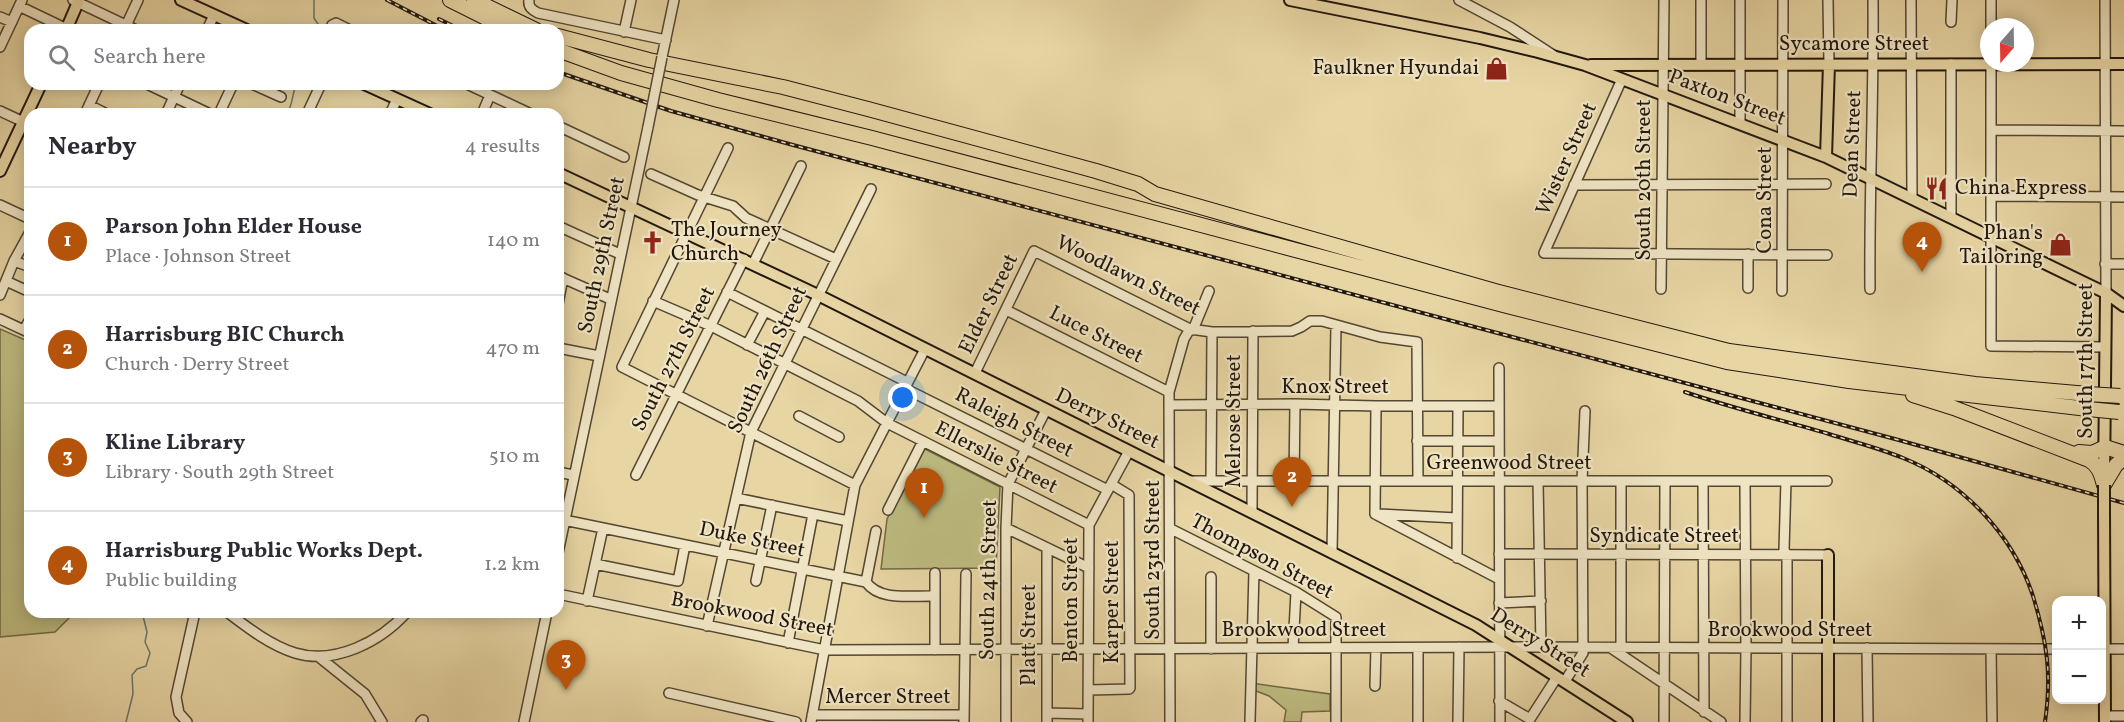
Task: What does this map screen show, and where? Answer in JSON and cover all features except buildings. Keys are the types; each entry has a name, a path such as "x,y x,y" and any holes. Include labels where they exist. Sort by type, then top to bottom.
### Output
{"highway":[{"path":"450,0 498,24"},
{"path":"474,0 524,24"},
{"path":"490,0 532,24"},
{"path":"564,38 649,60 783,87 1096,171 1138,184 1155,194 1495,291 1729,351 1975,384 2122,396"},
{"path":"564,52 621,73 718,100 882,140 1586,327 1727,362 1850,381 2122,412"},
{"path":"1850,381 1930,400 2096,464 2104,485"},
{"path":"2045,444 2072,451 2092,453 2105,447 2124,453"},
{"path":"2104,485 2116,465 2124,458"}],"main road":[{"path":"181,0 234,24"},
{"name":"Paxton Street","path":"1290,0 1480,38 1585,65 1826,157 2106,293 2124,306"},
{"path":"69,24 77,1"},
{"name":"Sycamore Street","path":"1585,65 1980,63"},
{"name":"Sycamore Street","path":"2034,63 2124,64"},
{"path":"1826,157 1829,64"},
{"path":"33,108 39,90"},
{"path":"377,90 417,108"},
{"path":"0,171 24,129"},
{"name":"Derry Street","path":"564,176 749,261 1476,625 1503,645 1561,679 1613,718 1627,722"},
{"name":"South 17th Street","path":"2103,596 2106,293"},
{"path":"1828,555 1828,722"},
{"name":"South 17th Street","path":"2103,650 2105,719"}],"street":[{"path":"127,24 138,0"},
{"path":"624,32 631,0"},
{"name":"South 29th Street","path":"564,507 599,356 674,0"},
{"path":"1459,0 1510,27 1554,56"},
{"name":"South 20th Street","path":"1661,288 1664,0"},
{"path":"1701,0 1701,64"},
{"path":"1740,0 1740,123"},
{"name":"Cona Street","path":"1782,291 1783,0"},
{"path":"1828,0 1829,64"},
{"name":"Dean Street","path":"1870,289 1872,0"},
{"path":"1911,0 1912,197"},
{"path":"1951,22 1952,0"},
{"path":"1991,0 1991,18"},
{"name":"South 17th Street","path":"2105,0 2106,293"},
{"path":"77,1 118,24"},
{"path":"529,2 532,10 538,13 666,40"},
{"path":"0,47 21,3 57,24"},
{"path":"210,24 214,15"},
{"path":"0,17 12,22"},
{"path":"1951,64 1951,217"},
{"path":"1991,72 1991,346 2105,348"},
{"name":"Wister Street","path":"1622,79 1544,253 1662,253"},
{"path":"88,108 96,90"},
{"path":"159,90 197,108"},
{"path":"169,108 177,90"},
{"path":"222,108 230,90"},
{"path":"265,90 281,97"},
{"path":"312,108 319,90"},
{"path":"480,90 518,108"},
{"path":"485,108 490,95"},
{"path":"393,108 397,99"},
{"path":"0,111 24,123"},
{"path":"564,129 624,157"},
{"path":"1991,130 2124,130"},
{"path":"728,148 622,366 855,485"},
{"name":"South 27th Street","path":"636,475 728,292 770,230 801,166"},
{"path":"651,174 698,195 733,206 746,218 836,259"},
{"path":"1574,185 1826,184"},
{"name":"South 26th Street","path":"707,626 751,432 871,189"},
{"path":"1991,196 2124,197"},
{"path":"0,205 24,216"},
{"path":"564,228 620,254"},
{"path":"0,295 24,243"},
{"name":"Elder Street","path":"975,373 1034,251"},
{"name":"Woodlawn Street","path":"1034,251 1191,329 1212,332 1292,331 1310,321 1336,325 1380,337 1417,342 1417,406"},
{"path":"1662,253 1827,255"},
{"path":"1748,254 1748,288"},
{"path":"14,261 24,265"},
{"path":"2106,264 2124,264"},
{"path":"564,278 610,299"},
{"path":"6,281 24,289"},
{"name":"South 23rd Street","path":"1170,722 1171,405 1169,392 1184,339 1209,291"},
{"name":"Raleigh Street","path":"728,292 1026,449 1110,487"},
{"path":"653,301 711,326 858,401 887,423"},
{"name":"Luce Street","path":"1006,310 1169,392"},
{"path":"747,345 765,311"},
{"path":"0,319 24,331"},
{"path":"1332,553 1336,325"},
{"name":"Melrose Street","path":"1252,331 1252,511"},
{"path":"1211,481 1212,332"},
{"path":"564,349 599,356"},
{"path":"812,718 855,485 925,349"},
{"path":"1499,368 1499,603 1503,645 1500,722"},
{"path":"1294,404 1294,481"},
{"name":"Knox Street","path":"1171,405 1499,406"},
{"path":"1376,406 1376,514"},
{"path":"1417,406 1418,481"},
{"path":"1457,558 1458,406"},
{"name":"South 24th Street","path":"1006,722 1008,484 1046,410"},
{"path":"1500,701 1530,720 1583,653 1582,481 1585,411"},
{"path":"799,416 839,437"},
{"name":"Ellerslie Street","path":"887,423 1089,525"},
{"path":"888,510 923,441"},
{"path":"1417,441 1499,441"},
{"name":"Benton Street","path":"1088,718 1089,525 1129,451"},
{"path":"564,473 573,475"},
{"name":"Greenwood Street","path":"1191,481 1827,481"},
{"path":"1538,481 1541,647"},
{"path":"1621,481 1621,648"},
{"path":"1664,722 1665,481"},
{"path":"1703,481 1704,712"},
{"path":"1745,481 1745,722"},
{"path":"1786,481 1784,550 1787,555 1787,722"},
{"name":"Karper Street","path":"1089,690 1130,689 1129,495 1110,487"},
{"path":"736,498 848,521"},
{"path":"756,581 772,506"},
{"path":"788,643 813,514"},
{"path":"1376,514 1457,518"},
{"path":"1376,514 1499,579"},
{"name":"Duke Street","path":"564,519 866,582 878,593 887,595 935,596"},
{"path":"587,601 603,528"},
{"path":"1006,528 1089,568"},
{"name":"Thompson Street","path":"1171,529 1296,592 1336,617 1336,648"},
{"path":"866,582 876,531"},
{"path":"595,564 678,581 685,545"},
{"name":"Platt Street","path":"1047,549 1047,718"},
{"name":"Syndicate Street","path":"1499,554 1828,555"},
{"path":"1250,721 1254,571"},
{"path":"935,573 935,650"},
{"path":"964,718 966,573"},
{"path":"1211,577 1211,649"},
{"path":"1293,648 1296,592"},
{"name":"Brookwood Street","path":"564,595 825,650 1418,648 1503,645 1621,648 2052,649"},
{"path":"1499,603 1541,601"},
{"path":"187,722 179,712 176,697 194,618"},
{"path":"236,618 273,644 295,653 319,657 346,652 366,644 385,632 400,618"},
{"path":"524,722 546,618"},
{"path":"1458,722 1459,647"},
{"path":"1611,647 1721,722"},
{"path":"1336,648 1336,722"},
{"path":"1375,686 1376,648"},
{"path":"1418,648 1418,722"},
{"path":"1867,648 1868,722"},
{"path":"1991,648 1992,722"},
{"path":"2106,649 2124,649"},
{"path":"319,657 365,694 382,722"},
{"path":"669,693 796,722"},
{"path":"2105,719 2124,716"},
{"name":"Mercer Street","path":"812,718 964,718"},
{"path":"1047,718 1088,718"}],"shaded area":[{"path":"0,329 24,339 24,618 69,618 55,632 0,637"},
{"path":"923,448 1000,487 996,568 881,569 887,519"},
{"path":"1251,683 1330,694 1330,711 1302,712 1301,722 1284,722 1286,710 1269,696 1251,689"}],"waterway":[{"path":"314,0 314,18 318,24"},
{"path":"289,108 295,90"},
{"path":"126,722 133,694 132,675 137,669 146,666 150,653 145,642 147,632 144,618"}],"railway":[{"path":"387,0 433,24"},
{"path":"439,19 449,24"},
{"path":"564,74 671,111 793,145 1895,439 2124,503"},
{"path":"1685,392 1894,454 1925,468 1965,496 1983,513 2013,552 2033,596 2047,658 2048,689 2045,722"}],"place":[{"name":"Faulkner Hyundai","path":"1497,68"},
{"name":"China Express","path":"1937,188"},
{"name":"The Journey Church","path":"653,242"},
{"name":"Phan's Tailoring","path":"2061,245"},
{"name":"Harrisburg Public Works Dept.","path":"1922,272"},
{"name":"Harrisburg BIC Church","path":"1292,507"},
{"name":"Parson John Elder House","path":"924,518"},
{"name":"Kline Library","path":"566,690"}]}
